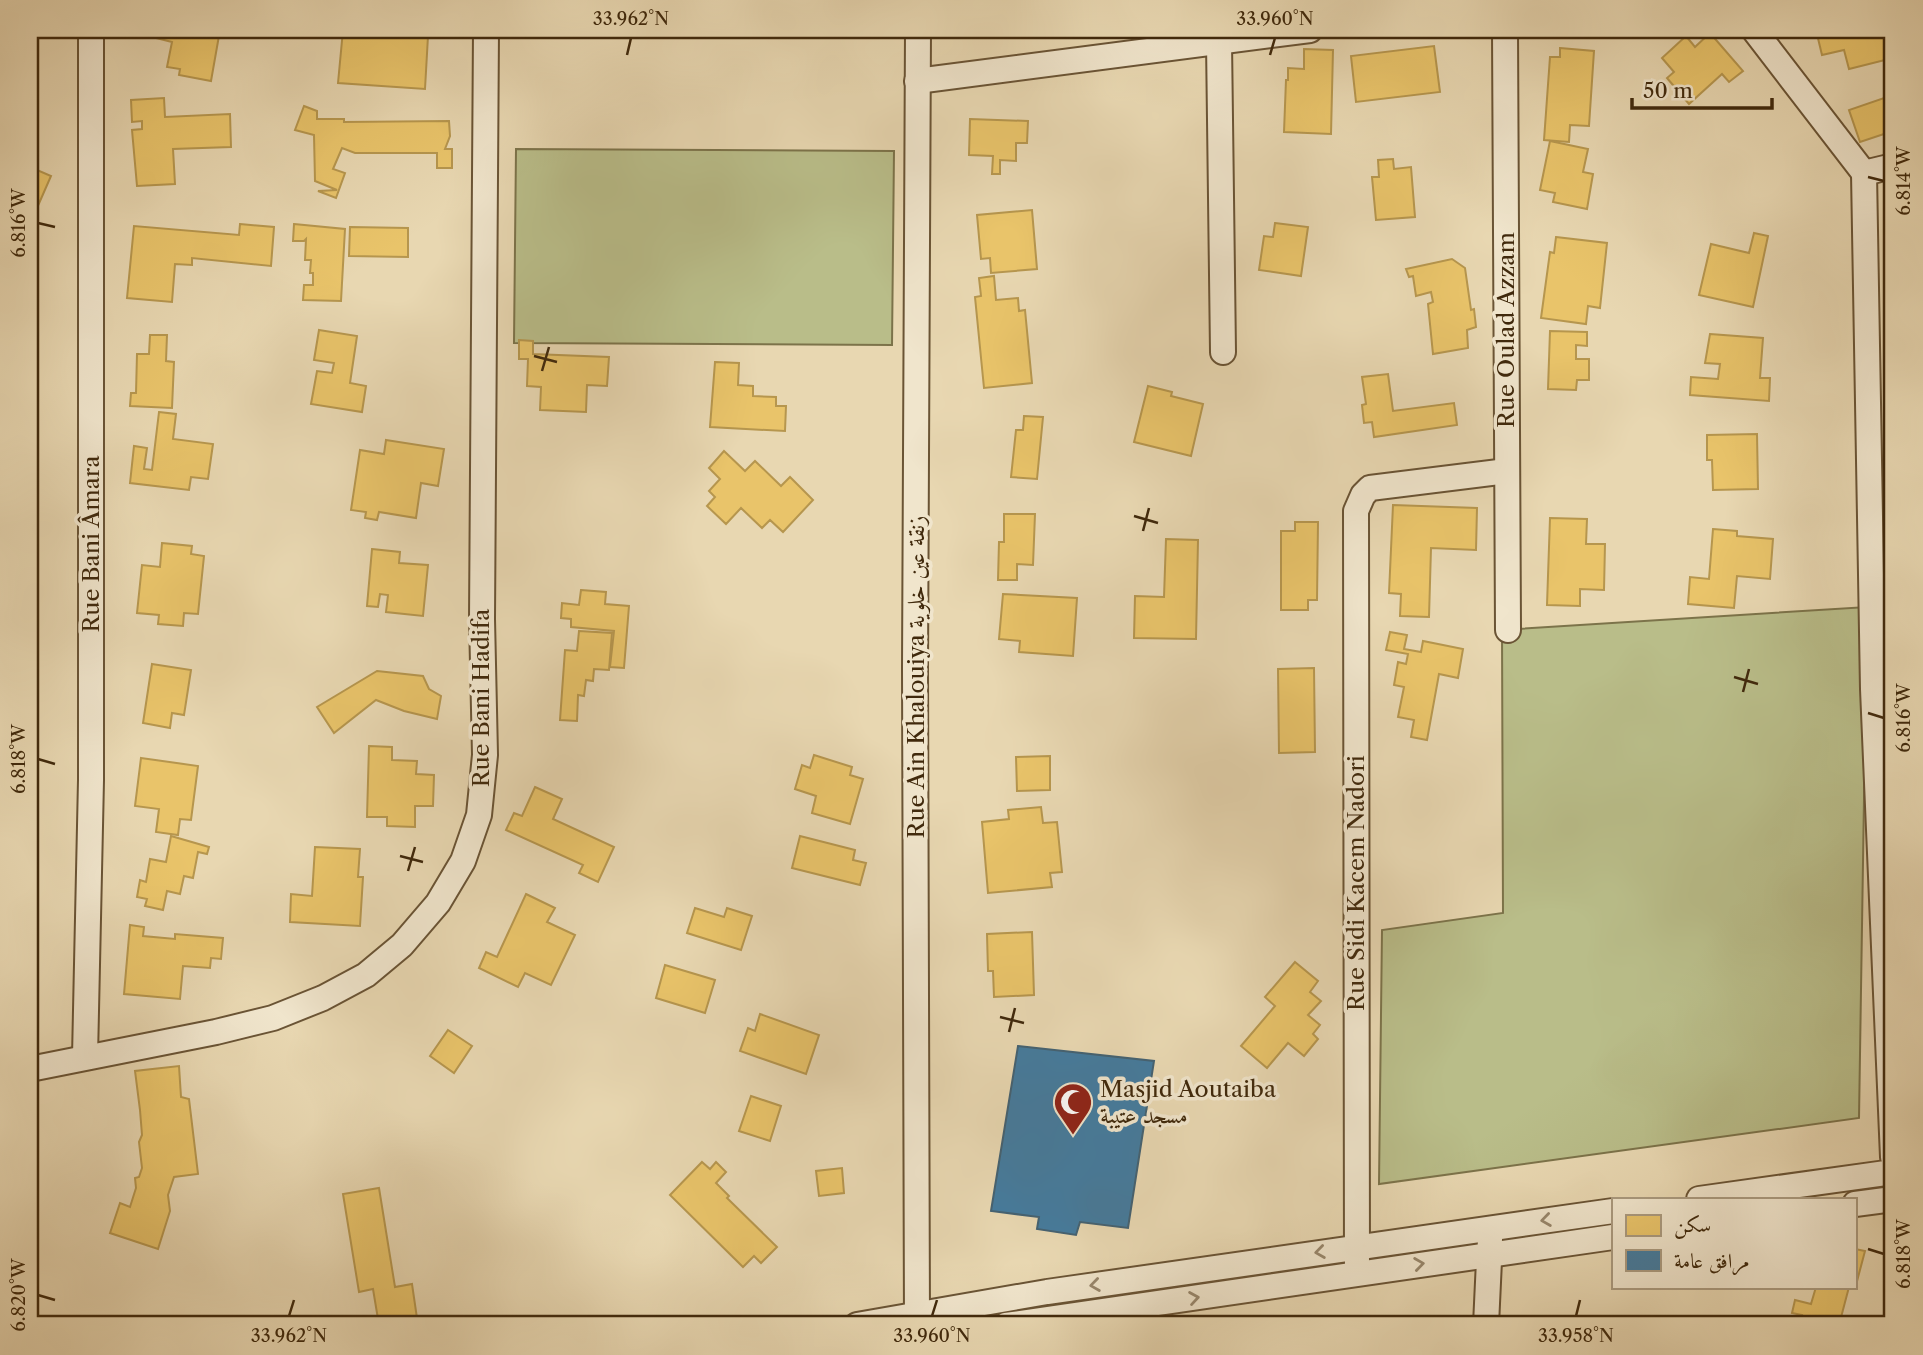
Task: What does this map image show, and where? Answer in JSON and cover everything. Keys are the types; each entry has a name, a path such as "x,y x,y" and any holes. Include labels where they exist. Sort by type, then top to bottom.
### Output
{"street":[{"name":"Rue Bani Âmara","path":"85,1057 92,780 91,30"},
{"name":"Rue Bani Hadifa","path":"30,1069 216,1032 273,1018 323,998 366,975 402,945 438,903 463,862 479,815 485,755 482,605 486,30"},
{"name":"Rue Ain Khalouiya زنقة عين خلوية","path":"917,1319 915,656 918,30"},
{"path":"917,80 1310,30"},
{"name":"Rue Oulad Azzam","path":"1505,30 1508,631"},
{"path":"1754,30 1864,173 1883,687 1893,1157"},
{"path":"1219,42 1223,352"},
{"path":"1864,173 1893,166"},
{"name":"Rue Sidi Kacem Nadori","path":"1357,1273 1356,510 1363,495 1370,488 1507,471"},
{"path":"1706,1198 1893,1172"},
{"path":"1856,1204 1893,1199"},
{"path":"857,1325 917,1319 1060,1290 1612,1211"},
{"path":"1486,1325 1490,1228"},
{"path":"1006,1325 1612,1237"}],"green space":[{"path":"516,149 894,151 892,345 514,343"},
{"path":"1867,607 1859,1118 1379,1184 1382,930 1503,913 1502,630"}],"building: سكن":[{"path":"157,30 220,30 211,81 179,75 180,69 167,67 172,42 156,38"},
{"path":"343,30 428,36 425,89 338,83"},
{"path":"1816,30 1893,30 1893,58 1849,69 1844,50 1822,55"},
{"path":"1710,33 1743,71 1729,82 1722,74 1689,104 1667,78 1674,72 1662,58 1686,36 1695,47"},
{"path":"1434,46 1440,92 1356,102 1351,56"},
{"path":"1560,48 1594,51 1589,126 1570,125 1569,142 1544,140 1550,57 1560,57"},
{"path":"1304,49 1333,50 1331,134 1284,132 1288,68 1304,69"},
{"path":"1887,97 1893,115 1893,131 1860,142 1849,110"},
{"path":"164,98 165,117 230,114 231,147 173,149 175,184 137,186 132,130 142,129 142,121 132,122 131,100"},
{"path":"304,106 317,111 317,119 344,119 344,122 449,121 450,136 445,149 452,149 452,168 437,168 437,153 355,153 342,148 333,169 345,173 336,198 318,191 337,190 315,181 314,135 295,130"},
{"path":"970,119 1028,121 1027,143 1016,143 1016,161 1000,160 1000,174 992,174 993,156 969,155"},
{"path":"1550,141 1588,149 1583,172 1593,174 1587,209 1553,202 1555,193 1540,190"},
{"path":"1393,159 1394,169 1411,167 1415,217 1376,220 1372,177 1379,177 1378,160"},
{"path":"30,167 51,176 30,224"},
{"path":"1032,210 1037,269 991,273 990,258 981,259 977,215"},
{"path":"1275,223 1308,227 1301,276 1259,270 1264,236 1273,237"},
{"path":"240,224 274,227 271,266 192,258 192,265 175,264 172,302 127,298 134,226 239,235"},
{"path":"294,224 345,229 341,301 303,300 304,285 313,285 313,273 310,273 311,260 305,260 306,239 293,241"},
{"path":"350,227 408,228 408,257 349,256"},
{"path":"1754,233 1768,236 1753,307 1699,295 1711,244 1749,253"},
{"path":"1556,237 1607,243 1600,308 1588,306 1586,324 1541,318 1550,252 1554,253"},
{"path":"1452,259 1465,268 1476,327 1467,330 1468,348 1433,354 1428,304 1433,302 1431,292 1416,296 1413,276 1409,277 1406,269"},
{"path":"994,276 996,300 1018,298 1019,311 1025,310 1032,383 984,388 975,297 981,296 979,278"},
{"path":"319,330 357,336 350,383 366,386 362,412 311,404 317,371 332,373 334,363 314,360"},
{"path":"1550,331 1587,332 1587,346 1576,345 1576,359 1589,359 1589,380 1577,380 1576,390 1548,389"},
{"path":"1710,334 1763,338 1760,378 1770,378 1769,401 1690,395 1691,377 1718,379 1720,364 1705,363"},
{"path":"150,335 167,335 166,361 174,362 172,408 130,406 131,393 136,393 137,354 149,354"},
{"path":"519,340 533,341 533,354 609,357 607,386 587,385 586,412 540,410 541,387 527,386 528,359 519,359"},
{"path":"715,362 739,363 738,385 753,386 753,396 776,397 776,406 786,406 785,431 710,427"},
{"path":"1388,374 1393,411 1454,403 1457,425 1374,437 1372,422 1364,423 1362,405 1366,404 1362,377"},
{"path":"1148,386 1172,392 1171,396 1203,404 1191,456 1134,442"},
{"path":"159,412 176,414 173,439 213,444 208,479 191,477 189,490 130,483 134,446 147,448 144,469 152,470"},
{"path":"1024,416 1043,417 1037,479 1011,477 1016,430 1023,430"},
{"path":"1757,434 1758,489 1713,490 1712,460 1707,460 1707,435"},
{"path":"386,440 444,449 438,486 421,483 416,518 379,512 377,520 365,518 366,512 351,510 360,450 384,454"},
{"path":"724,451 745,471 755,461 781,486 790,477 813,500 783,532 770,520 762,528 741,508 726,524 707,506 715,497 709,491 720,479 709,468"},
{"path":"1393,505 1477,508 1476,550 1431,548 1429,617 1400,616 1401,594 1389,593"},
{"path":"1004,514 1035,514 1033,565 1017,564 1017,580 998,580 999,542 1004,542"},
{"path":"1550,518 1587,519 1586,544 1605,544 1604,590 1580,589 1580,606 1547,605"},
{"path":"1295,522 1318,522 1317,600 1308,600 1308,610 1281,610 1281,531 1295,531"},
{"path":"1713,529 1737,531 1737,536 1773,539 1770,579 1737,576 1734,608 1688,604 1690,577 1709,579"},
{"path":"1166,539 1198,540 1196,639 1134,638 1135,596 1164,597"},
{"path":"162,543 192,546 191,554 204,556 198,614 184,613 183,626 158,624 159,615 137,613 142,565 160,567"},
{"path":"372,549 400,552 399,563 428,565 423,616 386,612 388,595 380,594 378,607 367,606"},
{"path":"581,590 606,592 605,604 629,606 624,668 610,667 614,631 571,627 571,619 561,618 562,603 579,605"},
{"path":"1003,594 1077,598 1073,656 1019,652 1020,641 999,639"},
{"path":"579,631 612,633 609,670 594,669 593,681 586,680 584,696 578,695 577,721 560,720 565,650 577,651"},
{"path":"1390,632 1407,635 1404,649 1421,652 1423,641 1463,649 1458,678 1439,674 1427,740 1411,737 1414,720 1398,717 1404,687 1394,685 1398,662 1406,664 1408,654 1386,650"},
{"path":"152,664 191,670 184,715 172,713 170,728 143,723"},
{"path":"1314,668 1315,752 1279,753 1278,669"},
{"path":"377,671 423,676 429,689 441,696 437,719 404,711 376,700 334,733 317,707"},
{"path":"369,746 392,747 392,760 417,761 416,774 434,775 433,806 415,806 415,827 387,826 387,817 367,817"},
{"path":"814,755 852,767 850,775 863,779 850,824 812,813 816,796 795,789 802,765 810,768"},
{"path":"1050,756 1050,790 1017,791 1016,757"},
{"path":"141,758 198,766 191,820 180,819 178,835 156,832 159,809 135,806"},
{"path":"535,787 562,799 553,819 614,847 598,882 579,873 583,865 506,830 514,813 522,816"},
{"path":"1041,807 1043,823 1057,822 1062,872 1050,873 1052,887 988,893 982,822 1009,819 1008,810"},
{"path":"171,836 209,847 207,854 198,852 193,878 184,876 180,894 167,891 163,910 145,906 147,899 137,897 140,880 146,882 150,859 166,862"},
{"path":"800,836 855,850 853,860 866,863 860,885 792,868"},
{"path":"315,847 360,849 358,877 363,877 360,926 290,922 291,894 312,896"},
{"path":"526,894 555,908 547,922 575,935 551,985 525,973 518,987 479,968 486,952 497,957"},
{"path":"695,908 724,917 727,908 752,916 741,950 687,933"},
{"path":"130,925 144,927 143,936 175,939 175,934 223,938 221,959 211,958 210,968 183,966 180,999 124,994"},
{"path":"1032,932 1034,995 994,997 993,971 988,971 987,934"},
{"path":"1295,962 1318,981 1310,992 1321,1001 1308,1015 1320,1025 1313,1034 1318,1039 1304,1056 1288,1043 1267,1068 1241,1046 1275,1006 1265,997"},
{"path":"665,965 715,980 705,1013 656,998"},
{"path":"760,1014 819,1035 806,1074 740,1051 748,1028 755,1031"},
{"path":"448,1030 472,1046 454,1073 430,1056"},
{"path":"179,1066 181,1097 189,1099 198,1174 174,1177 168,1195 170,1211 158,1249 110,1233 120,1203 130,1207 136,1188 135,1178 139,1177 142,1168 139,1142 142,1135 135,1071"},
{"path":"751,1096 781,1106 770,1141 739,1131"},
{"path":"702,1162 710,1169 716,1162 726,1172 716,1183 729,1196 727,1198 777,1247 761,1263 754,1256 743,1267 670,1195"},
{"path":"842,1168 844,1193 819,1196 816,1171"},
{"path":"379,1188 395,1287 412,1284 418,1325 367,1325 367,1321 378,1319 373,1289 359,1292 343,1194"},
{"path":"1856,1249 1865,1251 1856,1285"},
{"path":"1816,1288 1849,1288 1839,1325 1799,1325 1802,1315 1792,1313 1795,1300 1811,1304"}],"building: مرافق عامة":[{"name":"Masjid Aoutaiba مسجد عتيبة","path":"1018,1046 1154,1061 1128,1228 1080,1222 1076,1235 1037,1229 1039,1217 991,1211"}],"place":[{"name":"Masjid Aoutaiba مسجد عتيبة","path":"1073,1136"}]}
